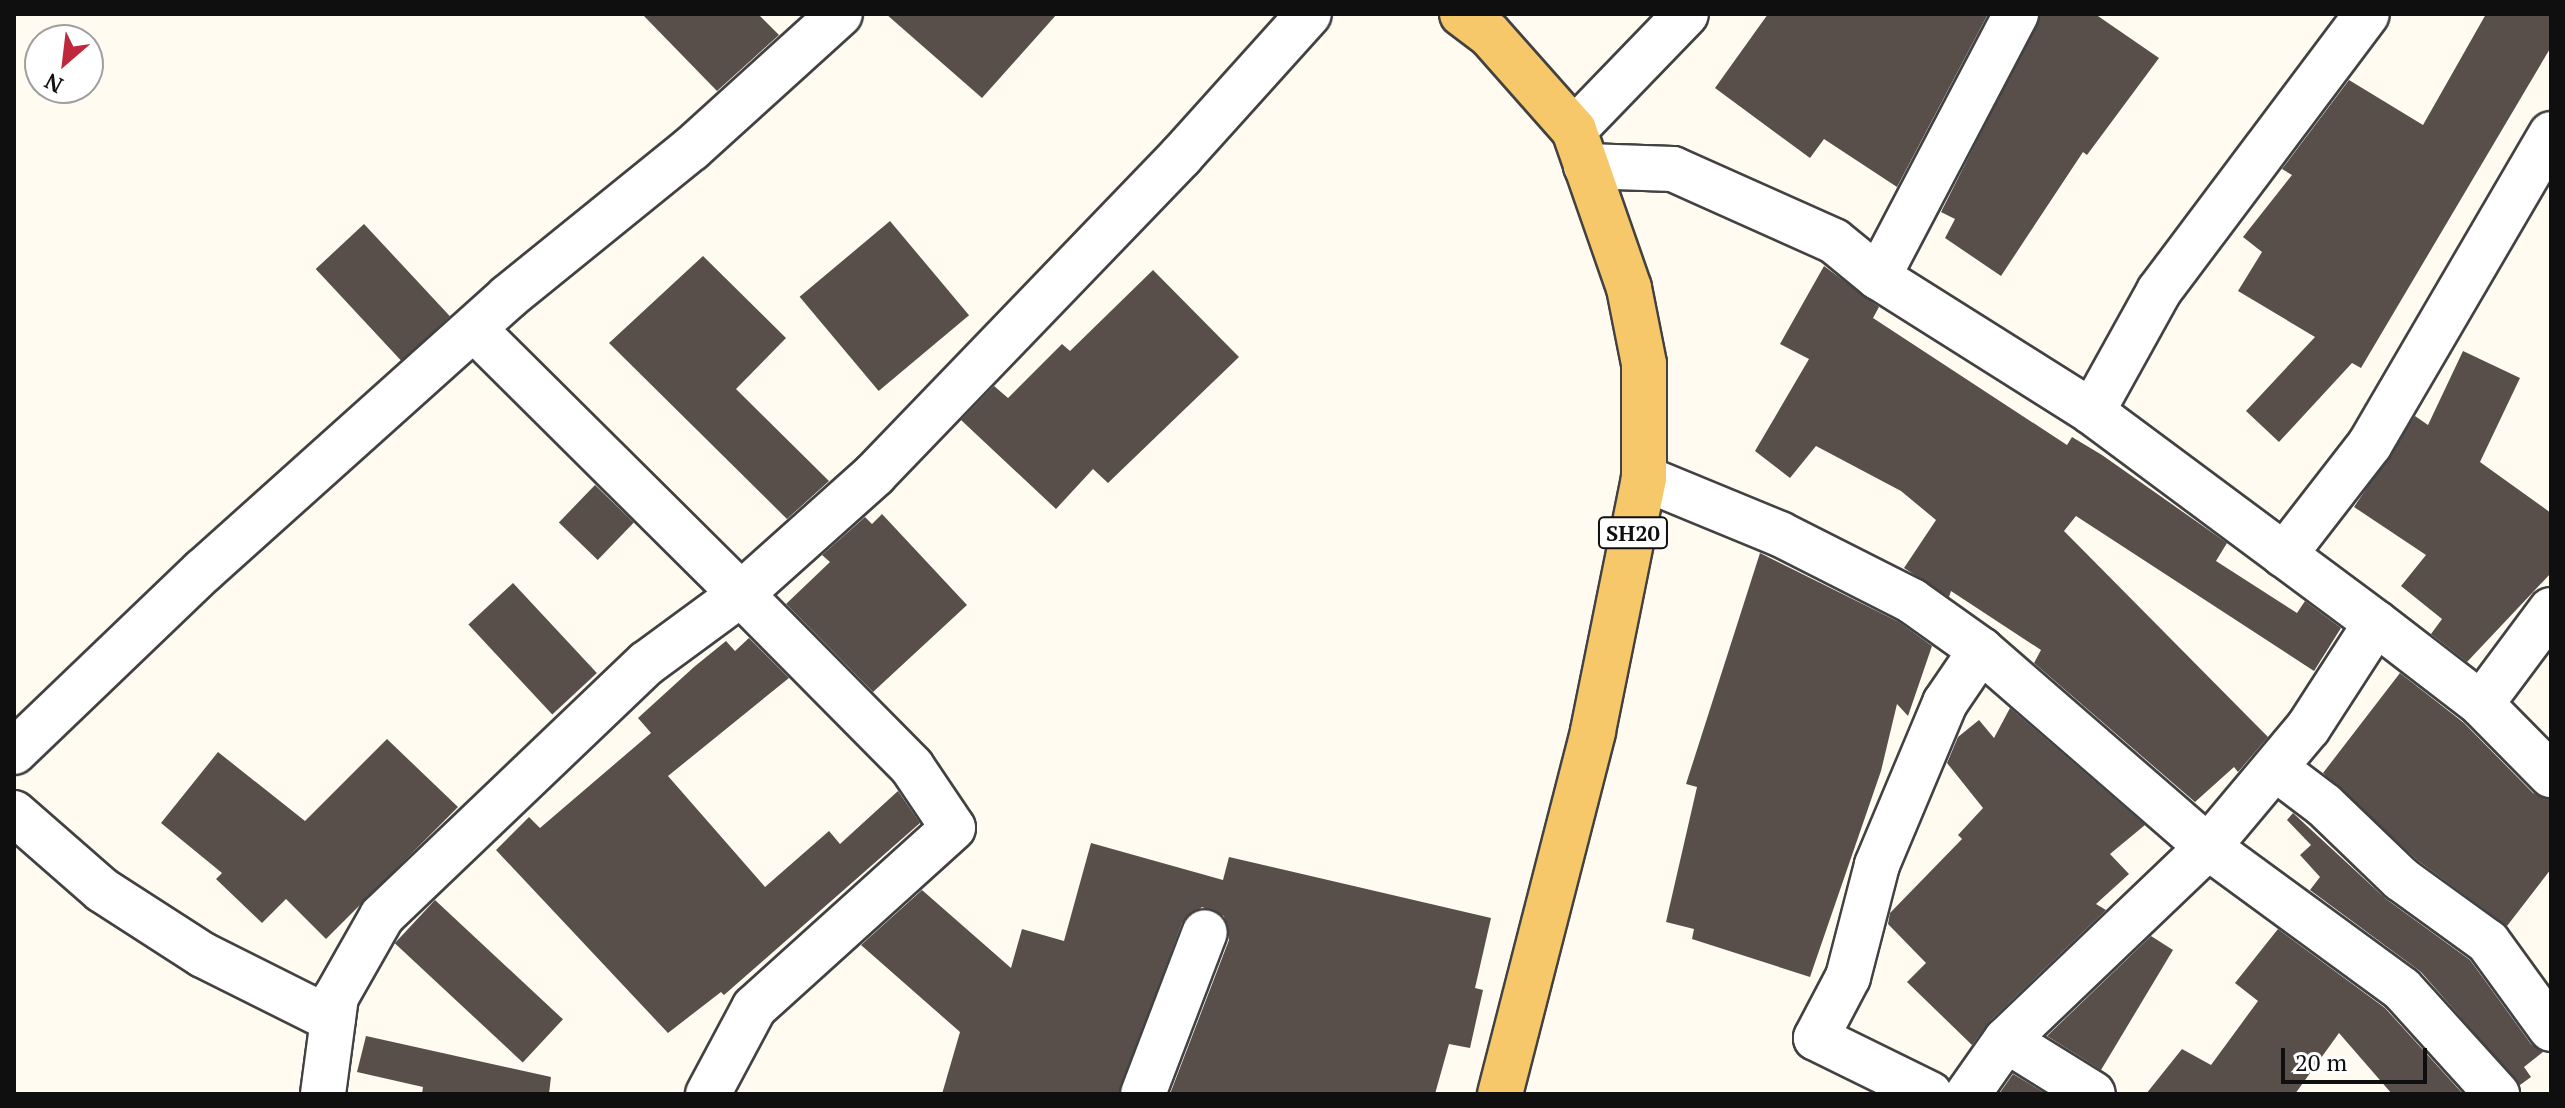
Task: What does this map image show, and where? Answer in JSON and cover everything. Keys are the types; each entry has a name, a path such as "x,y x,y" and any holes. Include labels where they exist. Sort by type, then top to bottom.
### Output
{"main road":[{"name":"SH20","path":"1462,14 1489,34 1580,148 1629,288 1644,364 1644,478 1593,732 1500,1094"}],"street":[{"path":"14,752 203,571 474,329 691,149 840,14"},
{"path":"323,1094 336,997 382,916 647,663 741,594 875,474 1181,156 1309,14"},
{"path":"1686,14 1580,148 1673,169 1834,241 1878,277 2092,412 2376,623 2481,704 2551,775"},
{"path":"1878,277 2016,14"},
{"path":"2092,412 2159,291 2367,14"},
{"path":"2284,555 2370,444 2551,134"},
{"path":"474,329 912,767 953,828 754,1008 708,1094"},
{"path":"1644,478 1780,534 1912,601 1981,650 2208,847 2402,989 2497,1094"},
{"path":"2481,704 2551,610"},
{"path":"1968,1094 2006,1040 2208,847 2308,728 2376,623"},
{"path":"1930,1094 1816,1038 1848,977 1877,865 1945,703 1981,650"},
{"path":"2275,768 2324,805 2401,879 2488,942 2551,1029"},
{"path":"14,813 102,890 203,955 333,1020"},
{"path":"1143,1094 1205,932"},
{"path":"2006,1040 2093,1094"}],"building":[{"path":"642,14 758,14 779,35 717,91"},
{"path":"886,14 1057,14 982,98"},
{"path":"1768,14 1988,14 1897,187 1824,139 1810,158 1715,88"},
{"path":"2041,14 2095,14 2159,58 2087,155 2083,152 2001,276 1945,238 1955,219 1941,212"},
{"path":"2486,14 2551,14 2551,47 2361,368 2352,363 2279,442 2246,411 2315,337 2238,291 2262,252 2243,237 2292,175 2282,169 2349,80 2423,125"},
{"path":"890,221 969,315 879,391 800,297"},
{"path":"364,224 450,316 402,361 316,269"},
{"path":"703,256 786,338 736,389 829,481 787,519 609,343"},
{"path":"1824,266 1879,307 1873,318 2067,445 2072,437 2102,455 2227,543 2216,561 2297,613 2305,601 2341,628 2314,671 2076,516 2064,531 2268,737 2238,772 2234,767 2195,802 2034,663 2041,650 1951,591 1949,597 1904,568 1936,520 1901,491 1816,446 1790,478 1755,451 1809,359 1780,344"},
{"path":"1153,270 1239,357 1108,483 1093,469 1056,509 961,420 994,386 1008,398 1062,344 1070,351"},
{"path":"2463,351 2520,378 2480,462 2551,513 2551,573 2467,662 2431,634 2442,619 2401,586 2426,555 2354,507 2415,416 2428,425"},
{"path":"595,485 634,523 598,560 559,522"},
{"path":"882,514 967,605 873,692 786,604 830,562 822,555 865,517 872,524"},
{"path":"1760,553 1899,622 1932,646 1908,716 1897,704 1881,771 1810,977 1692,939 1694,929 1666,922 1697,787 1686,784"},
{"path":"513,583 597,673 552,715 468,625"},
{"path":"749,638 789,678 668,776 765,887 829,831 840,844 898,791 920,823 724,995 721,992 668,1033 496,850 529,817 540,828 651,733 638,718 694,667 726,641 735,651"},
{"path":"2400,673 2464,723 2533,793 2551,799 2551,869 2507,926 2417,860 2323,773"},
{"path":"2010,708 2145,825 2110,854 2129,874 2096,904 2106,910 1989,1022 1972,1045 1907,982 1926,963 1888,924 1890,913 1962,839 1958,835 1983,808 1947,763 1958,737 1979,720 1994,738"},
{"path":"387,739 458,807 326,939 286,899 262,923 216,879 222,873 161,823 218,752 305,821"},
{"path":"2293,813 2386,899 2470,960 2531,1044 2543,1052 2524,1067 2531,1077 2520,1085 2421,972 2310,890 2320,877 2300,855 2311,845 2287,820"},
{"path":"1091,843 1223,880 1229,857 1491,918 1475,988 1483,990 1470,1048 1449,1044 1435,1094 1170,1094 1229,940 1224,916 1202,907 1182,923 1119,1094 942,1094 960,1032 861,945 922,890 1011,968 1022,929 1064,941"},
{"path":"435,900 563,1019 523,1062 395,943"},
{"path":"2278,929 2385,1008 2463,1094 2392,1094 2339,1033 2295,1094 2146,1094 2182,1049 2211,1065 2258,1001 2235,983"},
{"path":"2151,936 2173,950 2101,1070 2047,1036"},
{"path":"366,1036 551,1077 549,1094 422,1094 423,1087 357,1072"},
{"path":"2013,1074 2043,1092 2042,1094 1999,1094"}]}
